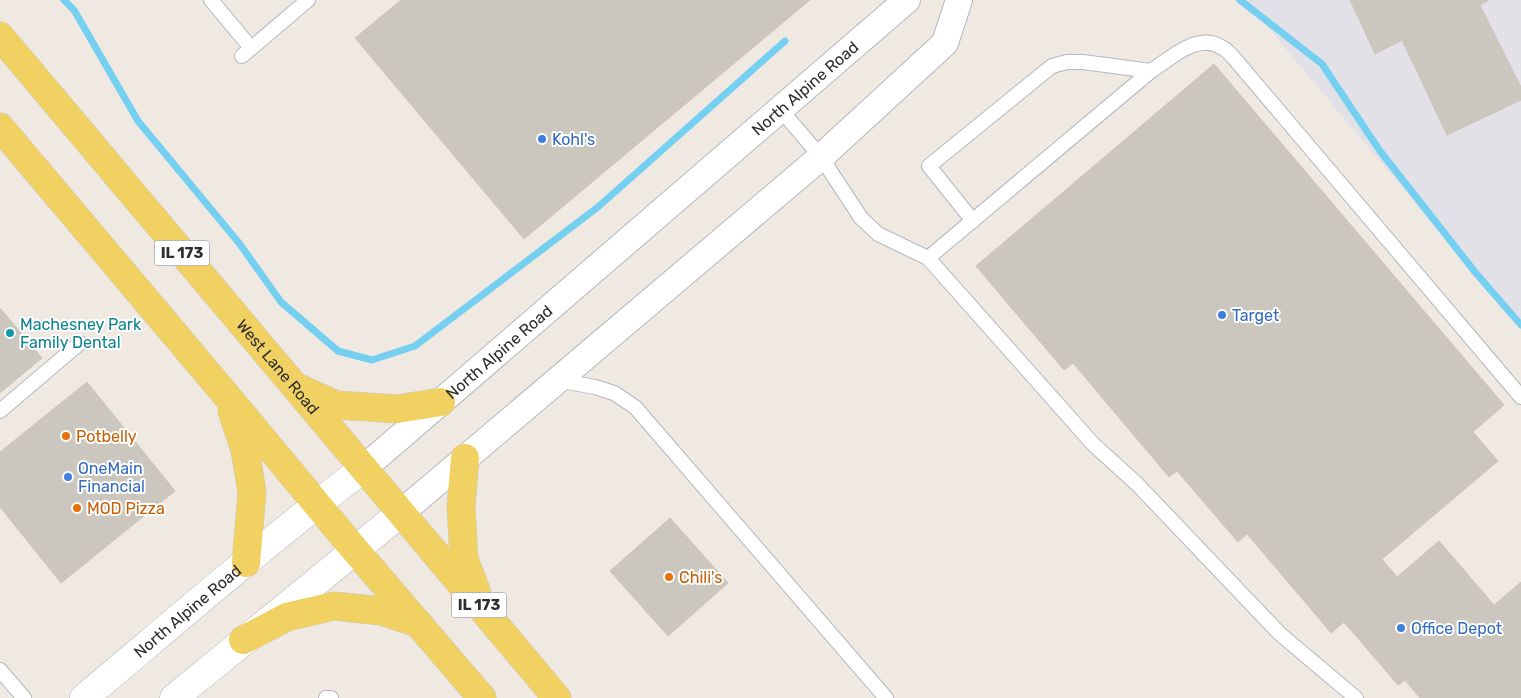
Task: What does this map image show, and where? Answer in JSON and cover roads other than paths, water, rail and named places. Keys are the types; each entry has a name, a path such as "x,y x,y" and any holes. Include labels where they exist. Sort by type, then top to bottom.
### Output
{"main road":[{"name":"West Lane Road","path":"0,36 557,698"},
{"path":"0,127 355,550 482,698"},
{"path":"293,386 336,405 397,409 441,402"},
{"path":"226,395 245,450 252,492 246,563"},
{"path":"465,458 461,507 464,558 485,613"},
{"name":"North Alpine Road","path":"84,698 317,504 364,468"},
{"path":"174,698 402,512"},
{"path":"243,640 287,617 334,606 380,611 419,624"}],"street":[{"name":"North Alpine Road","path":"364,468 907,0"},
{"path":"402,512 821,157 945,43 959,0"}],"lane":[{"path":"211,0 246,52 308,0"},
{"path":"928,258 1151,71 1188,47 1202,42 1221,46 1233,57 1521,397"},
{"path":"973,221 929,166 1052,66 1067,62 1083,62 1151,71"},
{"path":"780,109 821,157 861,218 878,234 928,258 1093,444 1137,484 1280,634 1356,698"},
{"path":"0,411 80,343"},
{"path":"557,380 595,387 614,393 635,407 886,698"},
{"path":"0,670 24,698"},
{"path":"326,698 331,698"}],"waterway":[{"path":"64,0 74,10 138,121 239,243 281,302 338,351 372,360 415,346 598,207 785,41"},
{"path":"1240,0 1322,64 1380,151 1475,272 1521,325"}],"place":[{"name":"Kohl's","path":"542,139"},
{"name":"Target","path":"1222,315"},
{"name":"Machesney Park Family Dental","path":"10,333"},
{"name":"Potbelly","path":"66,436"},
{"name":"OneMain Financial","path":"68,477"},
{"name":"MOD Pizza","path":"77,508"},
{"name":"Chili's","path":"669,577"},
{"name":"Office Depot","path":"1401,628"}]}
